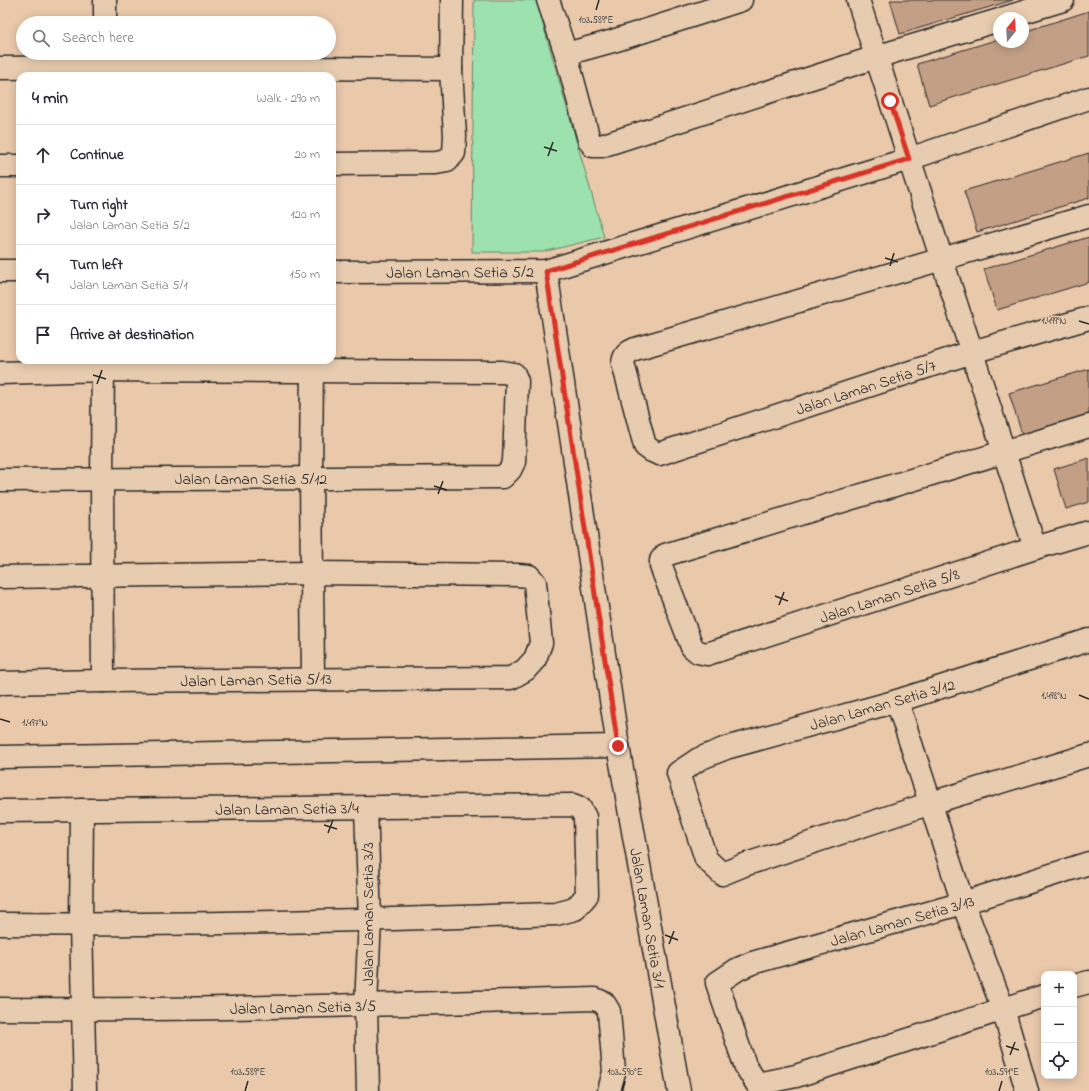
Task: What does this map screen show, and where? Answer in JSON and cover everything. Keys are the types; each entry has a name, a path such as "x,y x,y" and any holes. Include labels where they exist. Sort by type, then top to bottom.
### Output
{"street":[{"path":"105,0 105,16"},
{"path":"336,164 436,163 447,161 454,153 451,69 452,0"},
{"path":"548,0 566,54 589,140 593,146 601,146 876,57 993,22"},
{"path":"566,54 613,41 740,0"},
{"path":"858,0 1035,548"},
{"path":"1024,12 1063,0"},
{"path":"0,68 104,65 451,69"},
{"name":"Jalan Laman Setia 5/2","path":"336,272 546,271 909,159 1089,98"},
{"path":"0,166 16,166"},
{"path":"942,260 1089,216"},
{"name":"Jalan Laman Setia 5/7","path":"942,260 628,352 623,363 645,446 659,454 670,451 972,352 1089,318"},
{"path":"0,271 16,271"},
{"name":"Jalan Laman Setia 3/1","path":"546,271 618,746 679,1091"},
{"path":"103,365 103,680"},
{"path":"0,373 103,365 312,366 313,678"},
{"name":"Jalan Laman Setia 5/12","path":"0,480 503,477 510,470 514,462 517,381 514,374 502,372 312,366"},
{"path":"1004,451 1089,426"},
{"name":"Jalan Laman Setia 5/8","path":"1004,451 664,555 661,560 662,566 692,647 698,652 707,654 1089,532"},
{"path":"0,577 313,573"},
{"name":"Jalan Laman Setia 5/13","path":"0,683 103,680 511,678 525,670 535,659 541,643 535,582 529,576 518,574 313,573"},
{"name":"Jalan Laman Setia 3/12","path":"931,803 744,865 722,874 706,859 678,773 699,759 726,748 897,701 1089,640"},
{"path":"897,701 963,903 1003,1009 1027,1091"},
{"path":"0,757 618,746"},
{"path":"931,803 1089,755"},
{"name":"Jalan Laman Setia 3/4","path":"0,811 573,806 580,808 585,817 587,895 575,909 556,914 370,920"},
{"name":"Jalan Laman Setia 3/3","path":"366,808 370,920 366,1005 368,1091"},
{"path":"82,810 81,925 85,1091"},
{"name":"Jalan Laman Setia 3/13","path":"1003,1009 796,1076 757,1084 745,1065 717,983 738,969 752,963 963,903 1089,863"},
{"path":"0,924 81,925 370,920"},
{"path":"1077,985 1089,982"},
{"path":"1003,1009 1041,997"},
{"name":"Jalan Laman Setia 3/5","path":"0,1009 82,1010 595,999 604,1003 609,1011 614,1072 609,1091"}],"green space":[{"path":"474,0 536,0 604,237 543,252 472,252"}],"building":[{"path":"890,0 1013,0 900,34"},
{"path":"1089,11 1089,56 929,105 917,64 993,41 993,48 1029,48 1029,30"},
{"path":"1089,153 1089,198 977,232 964,191"},
{"path":"1089,237 1089,282 997,310 984,269"},
{"path":"1089,369 1089,414 1022,434 1009,393"},
{"path":"1089,458 1089,502 1066,509 1054,469"}],"route":[{"path":"618,746 546,271 909,159 890,101"}]}
